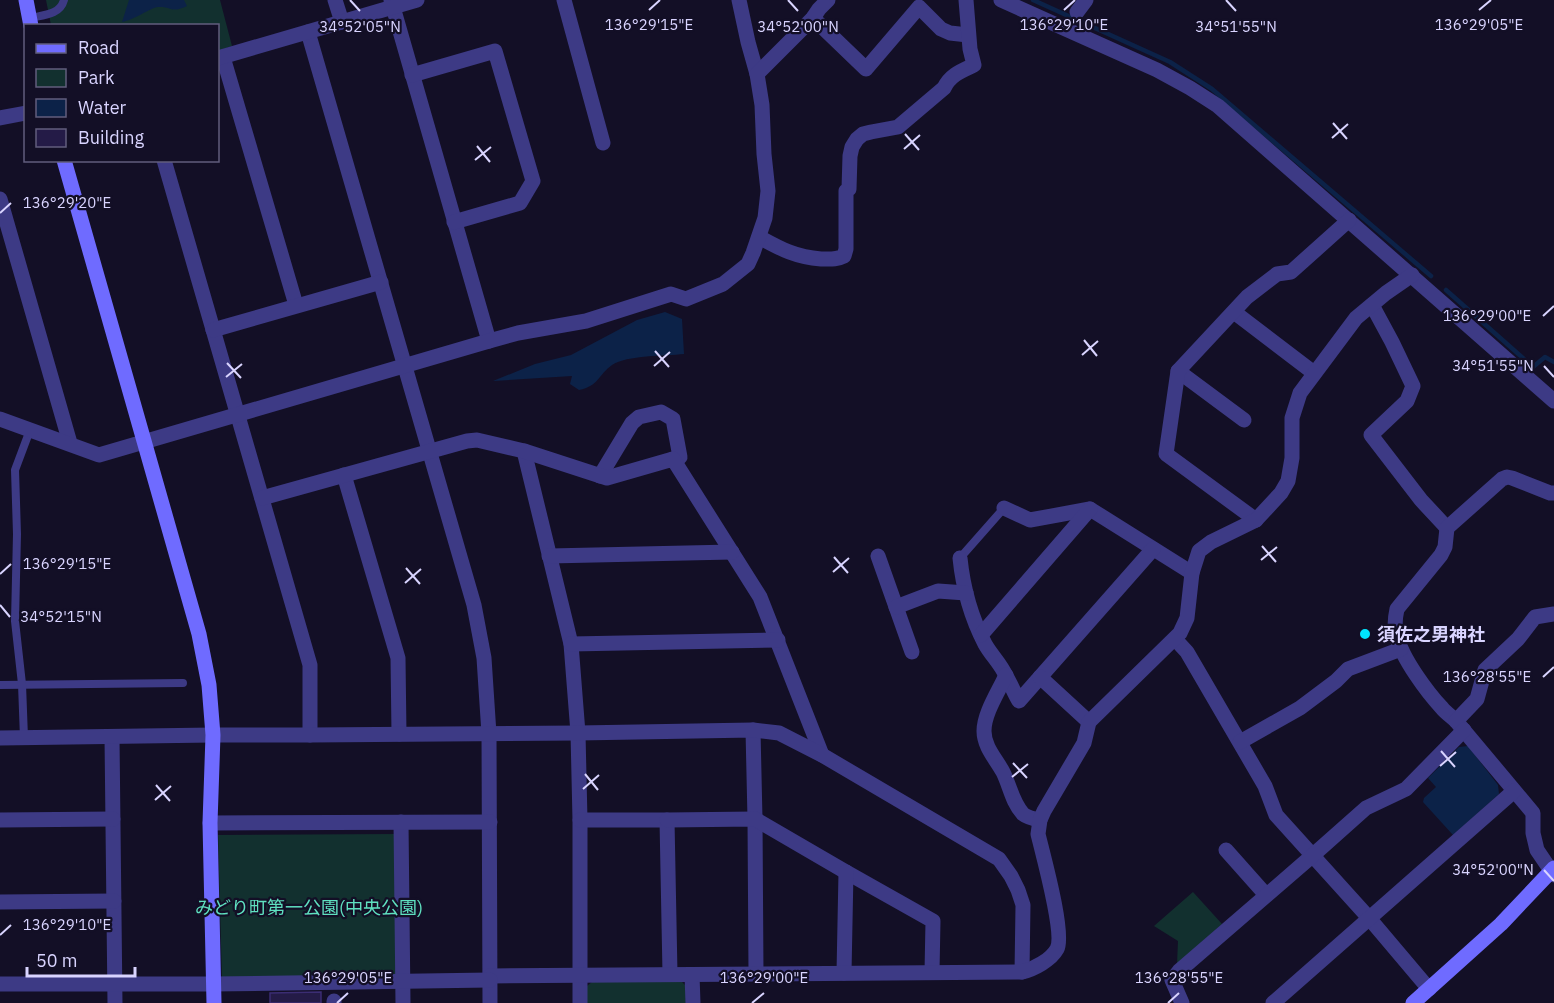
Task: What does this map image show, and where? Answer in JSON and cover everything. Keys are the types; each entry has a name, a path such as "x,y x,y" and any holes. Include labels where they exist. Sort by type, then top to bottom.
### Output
{"street":[{"path":"26,0 30,22"},
{"path":"335,0 342,22"},
{"path":"296,305 220,58 342,22 392,3 417,0"},
{"path":"564,0 603,143"},
{"path":"0,418 99,455 518,333 586,321 671,294 686,299 723,284 748,264 765,218 768,191 762,105 739,0"},
{"path":"759,237 792,254 835,260 844,256 846,191 849,189 852,147 863,134 898,127 944,88 947,81 974,65 968,35 966,0"},
{"path":"1001,0 1157,70 1218,106 1554,401"},
{"path":"392,3 489,341"},
{"path":"757,74 819,7 866,69 919,7 941,29 950,33 968,35"},
{"path":"308,32 474,605 482,643 489,734 490,1003"},
{"path":"412,75 495,51 530,170 533,181 520,203 454,222"},
{"path":"0,118 24,113"},
{"path":"65,162 200,634 209,685 213,735 210,823 213,1003"},
{"path":"165,162 310,665 310,735"},
{"path":"0,199 70,443"},
{"path":"1256,520 1166,454 1178,371 1247,297 1276,274 1291,272 1349,220"},
{"path":"0,984 396,982 580,975 1022,972 1029,970 1047,959 1057,949 1059,937 1059,927 1038,834 1040,820 1083,743 1089,722 1180,633 1187,618 1192,573 1199,550 1256,520 1281,493 1288,482 1290,471 1292,418 1300,393 1314,373 1356,318 1412,275"},
{"path":"213,330 381,282"},
{"path":"1372,305 1413,386 1407,401 1371,435 1421,500 1446,528 1445,547 1441,555 1397,609 1396,635 1415,673 1442,709 1460,725 1533,813 1533,833 1537,850 1553,871 1501,924 1413,1003"},
{"path":"1234,312 1314,373"},
{"path":"1178,371 1244,420"},
{"path":"262,498 429,451 477,440 524,451 600,476 607,478 680,457 673,419 661,412 639,417 632,423 600,476"},
{"path":"524,451 572,644 578,734 580,820 580,1003"},
{"path":"673,459 760,597 822,755"},
{"path":"344,475 398,658 399,734"},
{"path":"1446,528 1507,477 1554,493"},
{"path":"1004,508 1030,520 1090,509 1192,573"},
{"path":"981,635 1090,509"},
{"path":"960,558 962,581 981,635 1019,701 1153,549"},
{"path":"549,556 732,552"},
{"path":"878,556 912,652"},
{"path":"896,606 938,591 966,593"},
{"path":"1182,1003 1172,980 1179,971 1366,808 1406,789 1460,725 1477,699 1485,670 1518,639 1535,617 1554,614"},
{"path":"1175,639 1186,652 1240,742 1265,786 1276,815 1369,918 1429,989"},
{"path":"572,644 778,640"},
{"path":"1240,742 1300,708 1348,669 1401,649"},
{"path":"1006,675 986,718 984,731 986,742 1017,806 1026,816 1040,820"},
{"path":"1040,677 1089,722"},
{"path":"753,730 756,974"},
{"path":"0,738 578,734 753,730 779,733 822,755 999,859 1011,876 1023,905 1022,972"},
{"path":"112,737 115,1003"},
{"path":"1273,1003 1514,791"},
{"path":"0,820 113,819"},
{"path":"580,820 755,819 933,921 932,972"},
{"path":"667,820 670,974"},
{"path":"401,822 404,1003"},
{"path":"210,823 490,822"},
{"path":"1226,850 1266,896"},
{"path":"844,973 846,872"},
{"path":"0,902 114,901"},
{"path":"692,975 693,1003"}],"lane":[{"path":"30,22 56,12 64,0"},
{"path":"24,738 22,684 15,621 17,534 15,470 30,430"},
{"path":"960,558 1004,508"},
{"path":"0,685 183,683"}],"green space":[{"path":"46,0 220,0 232,46 219,51 219,24 51,24"},
{"name":"みどり町第一公園(中央公園)","path":"398,834 397,978 222,981 218,835"},
{"path":"1193,892 1222,924 1177,964 1178,941 1154,926"},
{"path":"681,981 686,986 686,1003 587,1003 587,986 592,982"}],"water":[{"path":"129,0 184,0 187,6 174,10 158,7 122,22"},
{"path":"665,312 682,319 684,354 627,359 612,365 591,386 579,390 570,384 572,376 493,381 535,364 571,355 637,320"},
{"path":"1468,746 1498,785 1499,794 1453,835 1423,802 1424,798 1436,787 1428,778 1459,747"}],"building":[{"path":"321,992 321,1003 270,1003 270,993"}],"waterway":[{"path":"1033,0 1170,62 1212,89 1431,276"},
{"path":"1446,290 1533,367 1545,357 1554,362"}],"place":[{"name":"須佐之男神社","path":"1365,634"}]}
